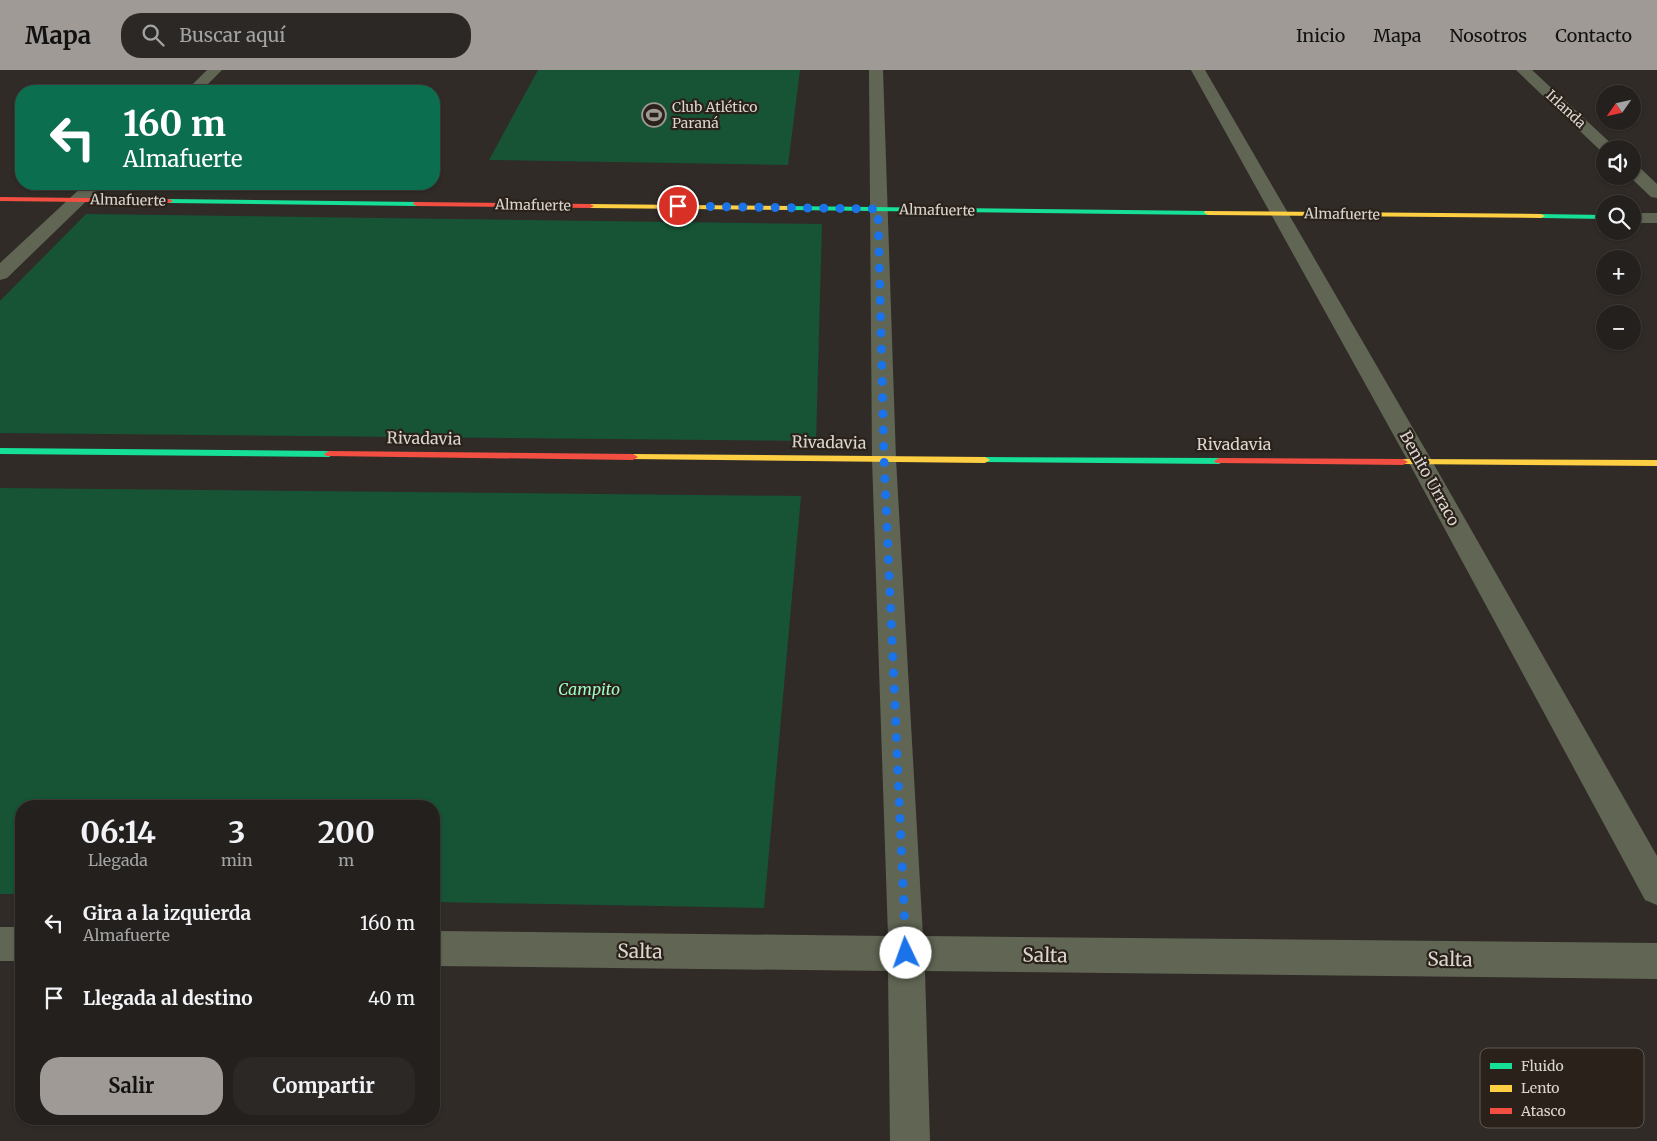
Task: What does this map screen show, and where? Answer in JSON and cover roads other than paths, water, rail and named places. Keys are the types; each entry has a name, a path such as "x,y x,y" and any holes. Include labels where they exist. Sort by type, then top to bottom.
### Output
{"street":[{"path":"199,85 215,70"},
{"path":"876,70 884,459 906,953 910,1141"},
{"name":"Benito Urraco","path":"1198,70 1420,461 1657,889"},
{"name":"Irlanda","path":"1523,70 1599,140"},
{"path":"1641,178 1657,193"},
{"path":"0,274 89,190"},
{"name":"Almafuerte","path":"0,199 1596,217"},
{"path":"1641,218 1657,218"},
{"name":"Rivadavia","path":"0,451 884,459 1657,463"},
{"path":"0,944 15,944"},
{"name":"Salta","path":"440,949 1657,961"}],"place":[{"name":"Club Atlético Paraná","path":"654,115"}],"park label":[{"name":"Campito","path":"589,689"}]}
